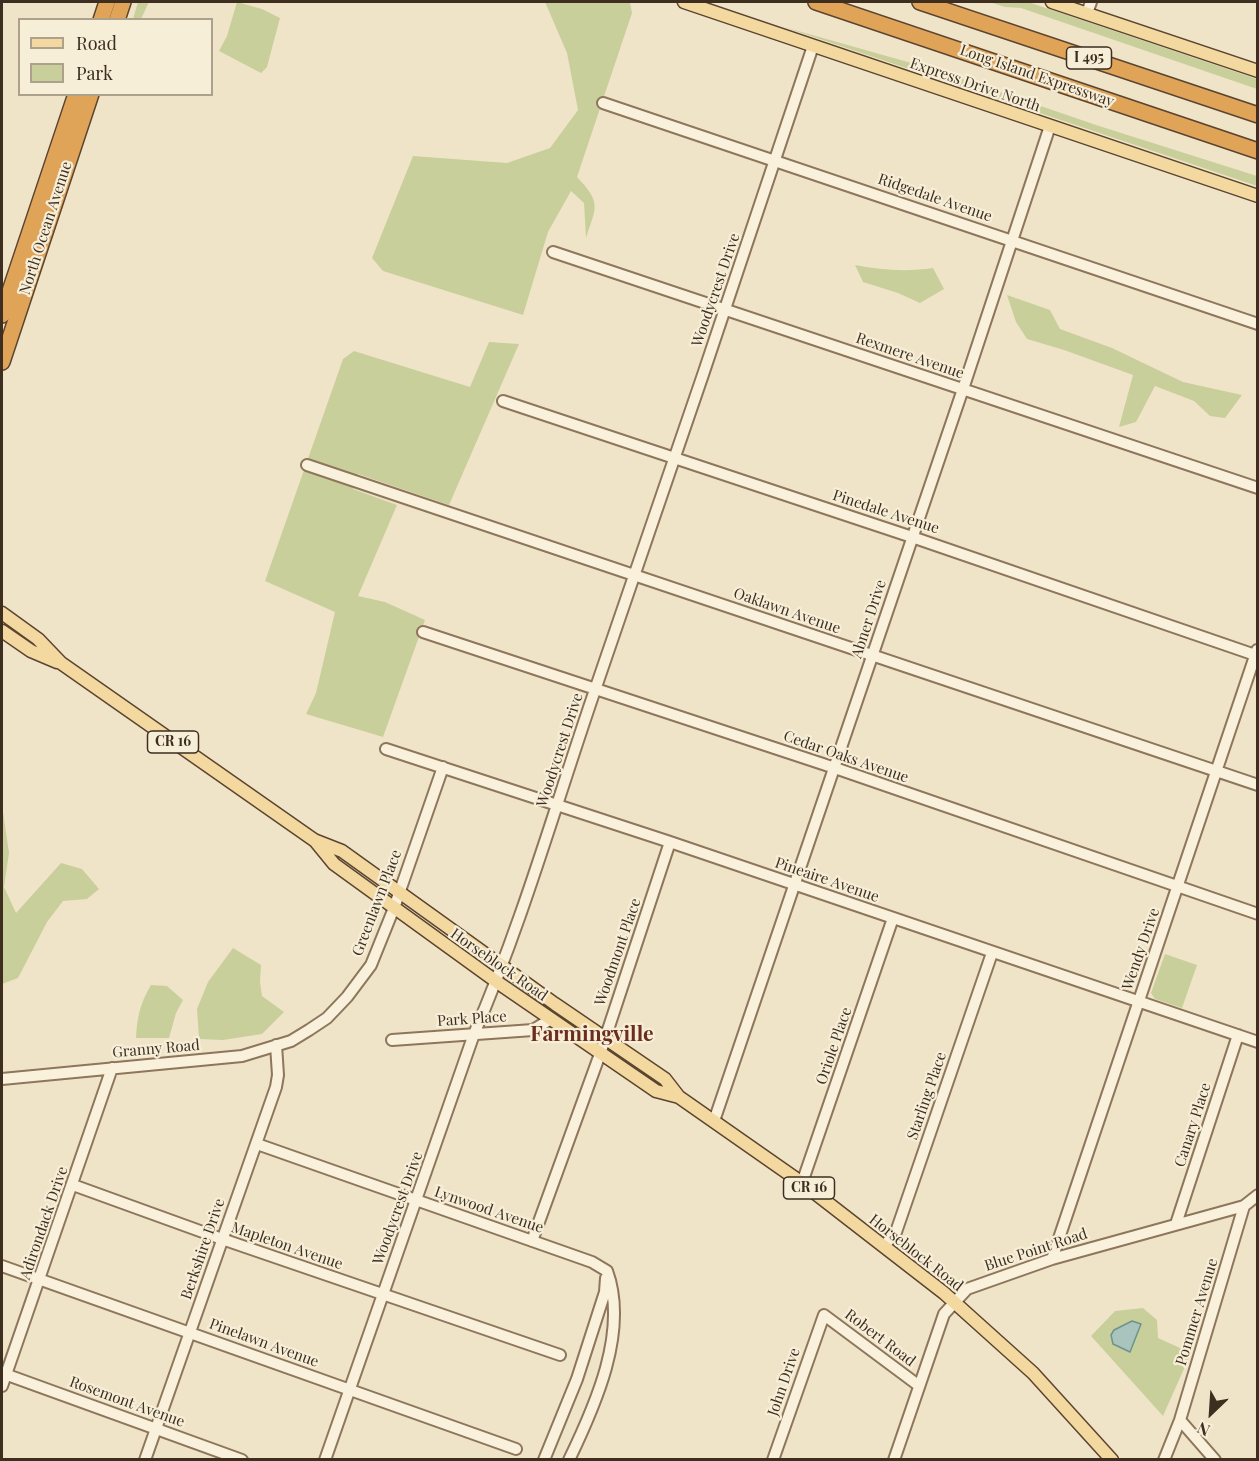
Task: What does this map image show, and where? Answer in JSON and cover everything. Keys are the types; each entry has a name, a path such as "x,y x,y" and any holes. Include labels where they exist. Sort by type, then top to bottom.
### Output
{"highway":[{"path":"101,18 106,2"},
{"path":"118,18 123,2"},
{"path":"808,2 837,9"},
{"name":"Long Island Expressway","path":"816,2 1257,151"},
{"name":"I 495","path":"921,2 1257,115"},
{"name":"North Ocean Avenue","path":"2,315 75,96"},
{"name":"North Ocean Avenue","path":"2,362 90,96"}],"main road":[{"name":"Express Drive North","path":"684,2 1257,196"},
{"path":"1052,2 1089,7 1257,71"},
{"name":"Horseblock Road","path":"2,614 38,639 61,663 314,840 342,851 605,1039 665,1079 679,1097"},
{"name":"Horseblock Road","path":"2,631 30,651 61,663"},
{"name":"Horseblock Road","path":"314,840 334,864 497,982 656,1091 679,1097 714,1120 884,1246 954,1302 1033,1373 1112,1460"}],"street":[{"name":"Woodycrest Drive","path":"325,1460 474,1034 497,982 559,805 595,690 636,576 813,46"},
{"name":"Ridgedale Avenue","path":"603,103 1257,324"},
{"name":"Abner Drive","path":"714,1120 835,768 1050,126"},
{"name":"Rexmere Avenue","path":"554,252 1257,488"},
{"name":"Pinedale Avenue","path":"503,401 1257,654"},
{"name":"Oaklawn Avenue","path":"307,465 1257,785"},
{"name":"Cedar Oaks Avenue","path":"423,632 835,768 1257,914"},
{"name":"Wendy Drive","path":"1052,1259 1257,654"},
{"name":"Pineaire Avenue","path":"386,749 670,842 1257,1042"},
{"name":"Greenlawn Place","path":"309,1030 327,1018 347,997 371,964 394,908 443,767"},
{"name":"Woodmont Place","path":"532,1241 600,1054 670,842"},
{"name":"Oriole Place","path":"802,1183 893,918"},
{"name":"Starling Place","path":"884,1246 896,1232 992,952"},
{"name":"Park Place","path":"392,1040 533,1030 551,1019"},
{"name":"Granny Road","path":"2,1079 242,1056 291,1041 309,1030"},
{"name":"Canary Place","path":"1176,1224 1238,1035"},
{"name":"Berkshire Drive","path":"145,1460 257,1144 278,1075 276,1045"},
{"name":"Adirondack Drive","path":"2,1386 4,1374 73,1185 112,1068"},
{"name":"Lynwood Avenue","path":"257,1144 592,1262 607,1271"},
{"name":"Mapleton Avenue","path":"73,1185 222,1239 560,1355"},
{"name":"Blue Point Road","path":"894,1460 944,1314 967,1289 1052,1259 1244,1206 1257,1195"},
{"name":"Pommer Avenue","path":"1164,1460 1180,1420 1244,1206"},
{"name":"Pinelawn Avenue","path":"2,1266 516,1449"},
{"path":"544,1460 577,1379 605,1292 607,1271"},
{"path":"569,1460 600,1388 613,1329 614,1297 607,1271"},
{"name":"Robert Road","path":"824,1315 918,1386"},
{"name":"John Drive","path":"773,1460 824,1315"},
{"name":"Rosemont Avenue","path":"4,1374 242,1460"},
{"path":"1180,1420 1215,1460"}],"green space":[{"path":"138,2 149,2 141,18 133,18"},
{"path":"237,2 262,9 280,18 267,67 261,73 219,51 227,36"},
{"path":"545,2 630,2 632,13 577,177 590,193 595,206 586,238 584,203 571,191 548,232 523,315 383,271 372,258 413,156 507,163 550,148 578,110 567,53"},
{"path":"989,2 1028,2 1257,79 1257,89 1021,8 1005,7"},
{"path":"784,27 936,70 1096,125 1257,176 1257,186"},
{"path":"855,265 894,270 933,268 944,289 920,303 863,282"},
{"path":"1007,295 1050,310 1060,329 1112,348 1183,382 1242,395 1225,418 1210,416 1194,401 1155,386 1136,422 1119,427 1133,375 1027,339 1016,322"},
{"path":"489,342 519,344 449,505 358,474 353,489 397,505 358,596 385,602 425,620 383,737 306,714 316,693 335,612 265,581 343,359 354,351 470,387"},
{"path":"2,805 9,853 4,887 16,913 61,863 82,869 99,889 87,899 63,901 47,922 18,978 2,984"},
{"path":"233,948 261,965 262,996 284,1012 262,1034 223,1040 199,1039 197,1009 208,982"},
{"path":"1165,954 1197,965 1182,1008 1155,999 1151,993"},
{"path":"151,985 167,986 183,1000 176,1013 169,1038 136,1038 140,1011"},
{"path":"1143,1308 1157,1320 1158,1338 1191,1353 1163,1416 1091,1336 1115,1311"}],"water":[{"path":"1132,1321 1141,1324 1130,1352 1113,1344 1111,1335 1114,1330"}],"district":[{"name":"Farmingville","path":"592,1034"}]}
